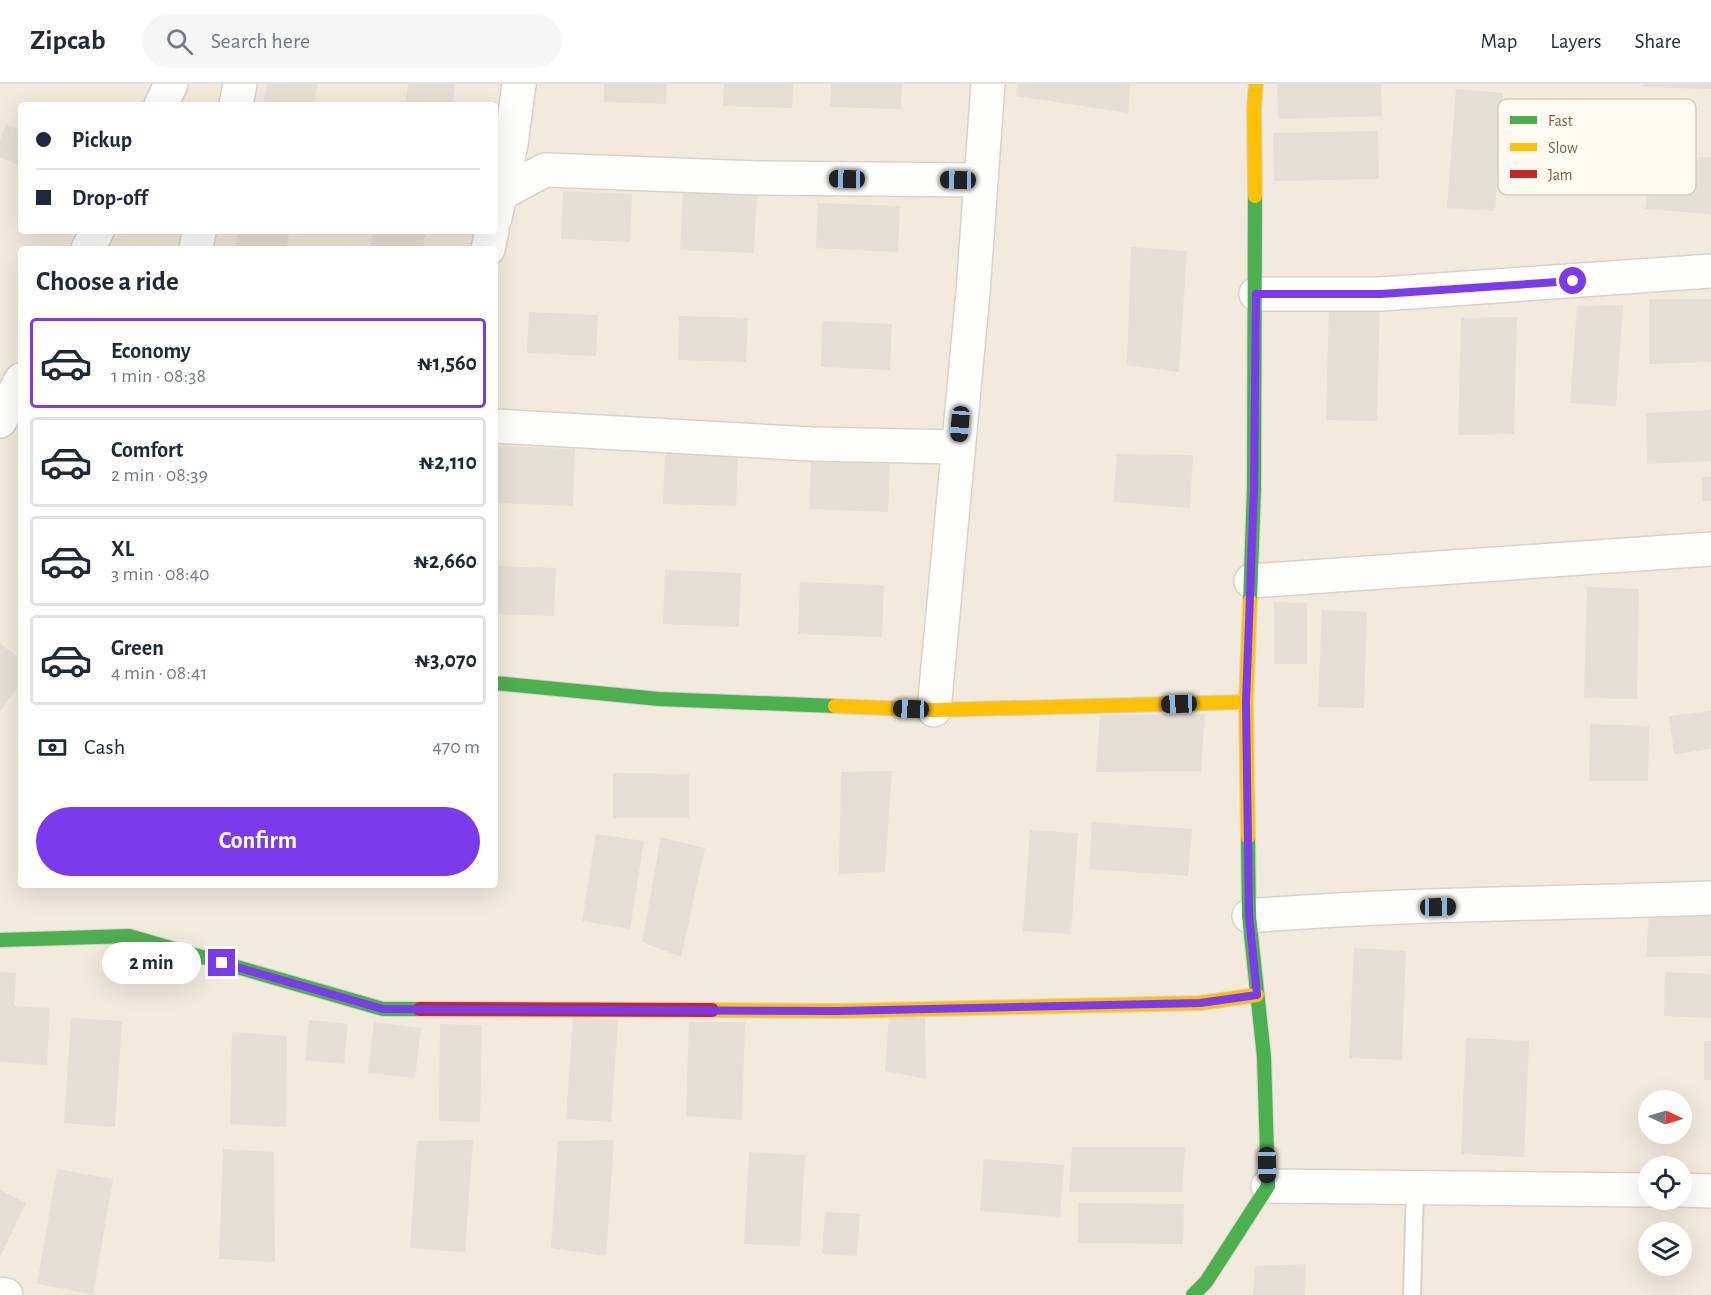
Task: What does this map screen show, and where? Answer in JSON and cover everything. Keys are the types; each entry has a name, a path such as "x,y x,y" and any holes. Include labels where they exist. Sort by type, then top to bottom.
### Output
{"street":[{"path":"162,102 171,84"},
{"path":"237,102 240,84"},
{"path":"498,202 511,144 519,84"},
{"path":"934,710 973,292 987,84"},
{"path":"1193,1295 1206,1282 1268,1186 1264,1057 1249,916 1246,702 1254,488 1256,294 1254,108 1256,84"},
{"path":"511,144 545,170 757,178 981,180"},
{"path":"498,205 545,170"},
{"path":"1256,294 1381,294 1711,270"},
{"path":"0,421 18,386"},
{"path":"498,426 813,444 958,447"},
{"path":"1251,581 1711,549"},
{"path":"498,683 658,699 934,710 1246,702"},
{"path":"1249,916 1329,909 1569,904 1711,898"},
{"path":"0,940 129,936 383,1009 839,1011 1200,1003 1257,995"},
{"path":"1268,1186 1638,1190"},
{"path":"1692,1190 1711,1191"},
{"path":"0,1294 6,1295"}],"lane":[{"path":"1412,1295 1415,1188"}],"shaded area":[{"path":"0,84 1711,84 1711,1295 0,1295"}],"building":[{"path":"267,84 317,84 314,102 264,102"},
{"path":"408,84 455,84 452,102 405,102"},
{"path":"604,84 667,84 666,104 604,102"},
{"path":"724,84 793,84 792,108 723,106"},
{"path":"831,84 902,84 901,109 830,107"},
{"path":"1017,84 1130,84 1128,113 1016,96"},
{"path":"1277,84 1381,84 1382,116 1278,119"},
{"path":"1643,84 1711,84 1711,89 1643,87"},
{"path":"1456,89 1503,93 1503,99 1498,99 1498,167 1495,211 1447,208"},
{"path":"6,124 18,129 18,165 0,157 0,140"},
{"path":"1378,131 1379,179 1274,181 1273,133"},
{"path":"1711,157 1711,214 1645,209 1647,195 1696,195 1696,158"},
{"path":"683,189 757,191 754,253 680,250"},
{"path":"563,191 632,194 630,242 561,239"},
{"path":"818,203 900,206 898,252 816,248"},
{"path":"238,234 289,234 287,246 236,246"},
{"path":"372,234 426,234 424,246 370,246"},
{"path":"1131,247 1187,251 1179,372 1127,365"},
{"path":"1649,299 1711,299 1711,362 1649,364"},
{"path":"1329,305 1380,307 1377,421 1326,420"},
{"path":"1623,305 1616,406 1570,403 1577,306"},
{"path":"529,312 598,315 596,356 527,353"},
{"path":"679,316 748,318 746,362 678,360"},
{"path":"1517,317 1514,434 1458,435 1461,318"},
{"path":"822,321 892,324 890,370 821,367"},
{"path":"1711,410 1711,461 1647,464 1646,413"},
{"path":"498,446 575,449 573,506 498,503"},
{"path":"665,453 738,456 736,506 663,504"},
{"path":"1117,454 1193,455 1190,508 1113,502"},
{"path":"811,459 890,462 888,512 809,509"},
{"path":"1702,477 1711,477 1711,501 1702,501"},
{"path":"498,566 556,568 554,616 498,614"},
{"path":"665,570 741,573 739,627 663,624"},
{"path":"800,582 884,585 882,637 798,634"},
{"path":"1587,587 1639,589 1637,699 1584,698"},
{"path":"1274,602 1307,603 1307,664 1274,664"},
{"path":"1322,610 1367,612 1364,708 1318,707"},
{"path":"0,644 18,657 18,687 0,711"},
{"path":"1711,711 1711,749 1674,754 1669,716"},
{"path":"1205,714 1201,771 1096,772 1100,715"},
{"path":"1590,724 1649,726 1648,781 1589,781"},
{"path":"892,771 885,872 839,874 841,772"},
{"path":"613,773 689,774 689,818 613,818"},
{"path":"1092,822 1192,829 1188,876 1089,869"},
{"path":"1030,830 1078,833 1071,934 1023,931"},
{"path":"596,834 644,841 630,929 582,921"},
{"path":"661,837 705,848 681,957 642,942"},
{"path":"1711,900 1711,956 1646,957 1650,901"},
{"path":"1354,948 1406,951 1402,1060 1349,1058"},
{"path":"0,972 16,973 14,1006 50,1008 47,1065 0,1062"},
{"path":"1665,972 1711,974 1711,1018 1664,1016"},
{"path":"889,1015 925,1018 926,1079 885,1071"},
{"path":"573,1017 618,1020 611,1122 566,1119"},
{"path":"71,1018 122,1021 115,1127 64,1123"},
{"path":"309,1020 348,1024 344,1064 305,1060"},
{"path":"374,1022 421,1028 415,1078 368,1073"},
{"path":"689,1022 745,1022 742,1120 686,1116"},
{"path":"440,1024 482,1025 480,1122 439,1121"},
{"path":"232,1032 287,1036 286,1127 230,1124"},
{"path":"1466,1038 1529,1041 1524,1157 1461,1154"},
{"path":"1704,1041 1711,1041 1711,1080 1704,1080"},
{"path":"473,1140 465,1252 410,1248 417,1141"},
{"path":"614,1140 606,1256 551,1248 558,1141"},
{"path":"1072,1147 1185,1147 1182,1192 1069,1192"},
{"path":"223,1149 274,1152 275,1262 219,1259"},
{"path":"749,1152 805,1155 800,1246 744,1244"},
{"path":"984,1159 1064,1165 1060,1217 980,1211"},
{"path":"57,1169 113,1179 93,1294 37,1284"},
{"path":"0,1190 26,1203 0,1257"},
{"path":"1078,1203 1184,1204 1183,1244 1078,1243"},
{"path":"825,1212 860,1214 857,1256 822,1254"},
{"path":"1306,1264 1305,1295 1253,1295 1255,1266"}],"traffic: fast":[{"path":"1250,601 1254,488 1255,196"},
{"path":"498,683 659,699 835,706"},
{"path":"1193,1295 1206,1282 1268,1186 1264,1057 1249,916 1248,837"},
{"path":"0,940 129,936 383,1009 420,1009"}],"traffic: slow":[{"path":"1255,196 1256,84"},
{"path":"1248,837 1246,702 1250,601"},
{"path":"835,706 934,710 1246,702"},
{"path":"712,1010 839,1011 1200,1003 1257,995"}],"traffic: jam":[{"path":"420,1009 712,1010"}],"route":[{"path":"222,963 383,1009 839,1011 1200,1003 1257,995 1249,916 1246,702 1254,488 1256,294 1381,294 1573,281"}]}
